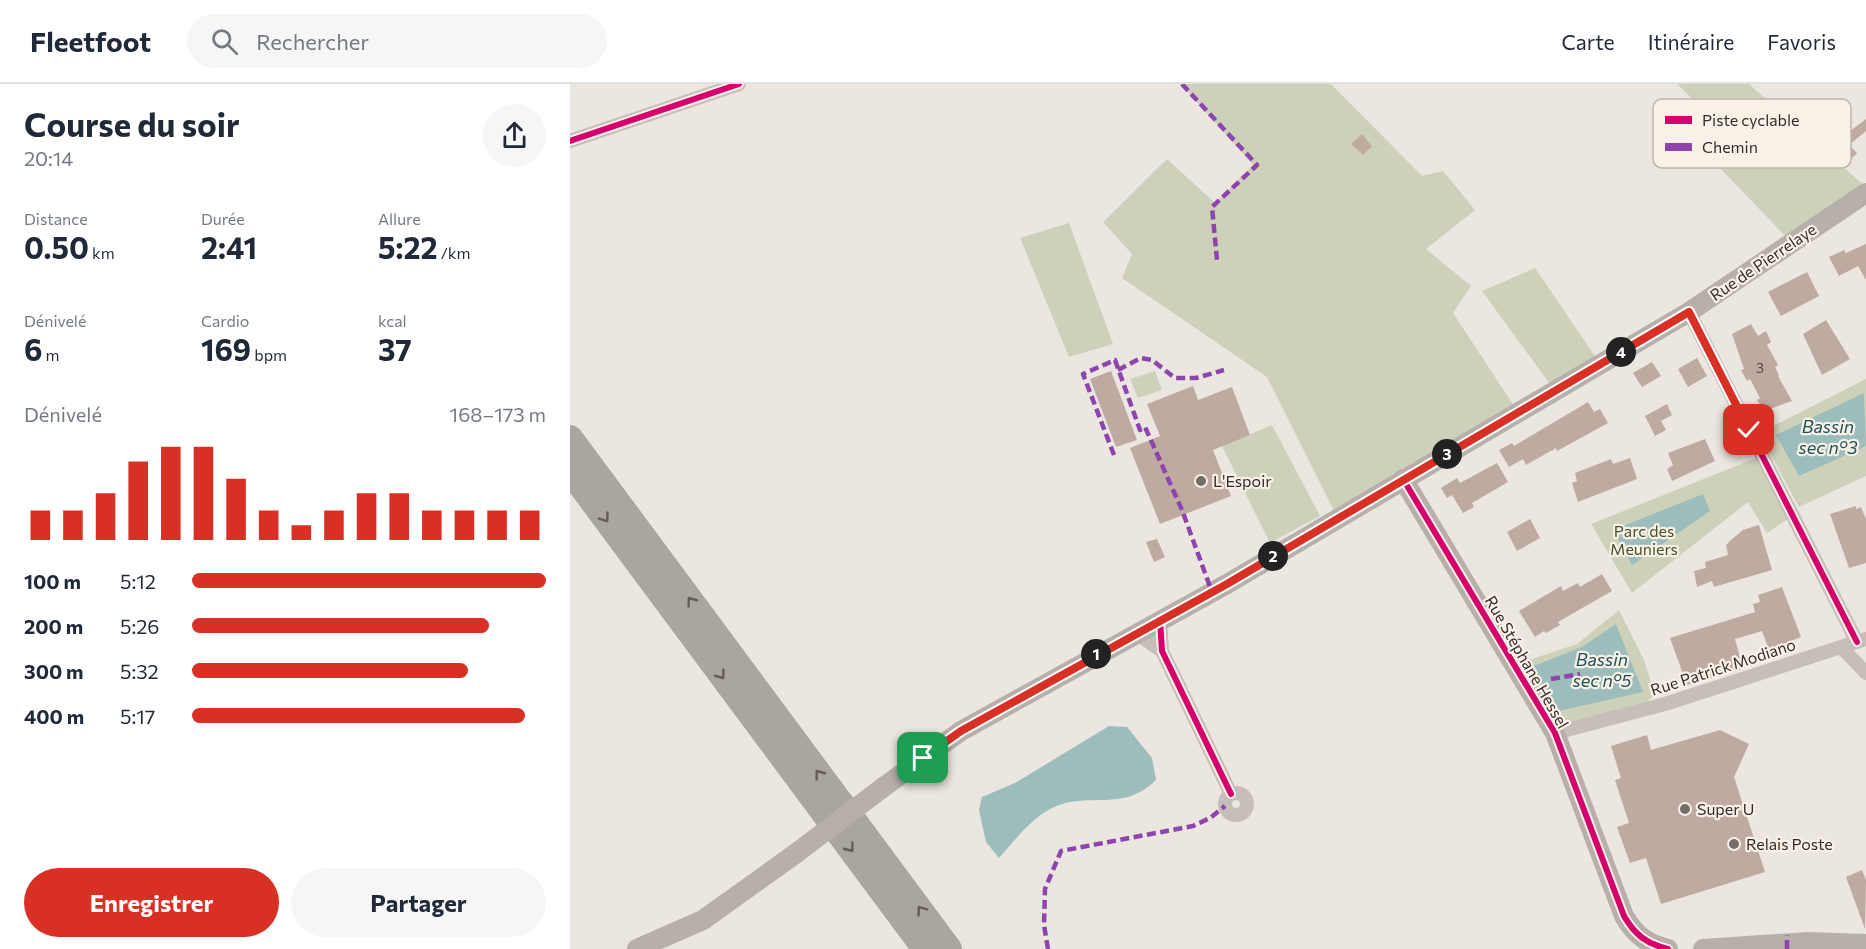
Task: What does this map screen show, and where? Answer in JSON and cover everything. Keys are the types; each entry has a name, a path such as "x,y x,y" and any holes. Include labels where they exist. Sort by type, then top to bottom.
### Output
{"highway":[{"path":"570,438 949,949"},
{"path":"570,471 925,949"}],"main road":[{"name":"Rue de Pierrelaye","path":"637,949 703,920 961,731 1227,584 1689,312 1866,193"},
{"name":"Rue Stéphane Hessel","path":"1403,479 1555,733 1624,916 1632,930 1642,938 1668,949"},
{"path":"1703,949 1808,942 1866,944"}],"street":[{"path":"570,141 739,84"},
{"path":"1689,312 1861,641"},
{"path":"1160,620 1162,651 1231,794"},
{"path":"1136,633 1162,651"},
{"name":"Rue Patrick Modiano","path":"1555,733 1665,704 1861,641"},
{"path":"1841,647 1866,673"}],"green space":[{"path":"1181,84 1331,84 1422,176 1443,171 1475,210 1426,249 1471,286 1453,313 1518,412 1334,511 1267,377 1122,278 1132,254 1103,222 1167,159 1215,203 1253,165"},
{"path":"1677,84 1749,84 1766,99 1693,99"},
{"path":"1720,168 1844,168 1866,187 1794,245"},
{"path":"1069,223 1113,344 1069,357 1020,238"},
{"path":"1535,268 1599,362 1555,391 1482,291"},
{"path":"1155,371 1162,390 1138,398 1130,379"},
{"path":"1866,379 1866,476 1799,507 1759,433"},
{"path":"1272,425 1320,516 1270,543 1222,446"},
{"name":"Parc des Meuniers","path":"1756,458 1791,517 1767,533 1748,502 1632,593 1591,524"},
{"name":"Bassin sec n°5","path":"1619,610 1644,660 1655,695 1647,702 1566,723 1557,721 1550,715 1539,698 1529,660 1577,644"}],"water":[{"name":"Bassin sec n°3","path":"1864,393 1866,446 1799,476 1776,435"},
{"path":"1703,494 1710,511 1632,565 1613,530"},
{"name":"Bassin sec n°5","path":"1616,624 1643,692 1559,711 1531,667 1582,647"},
{"path":"1109,726 1127,727 1152,758 1156,780 1144,790 1131,796 1119,799 1080,801 1054,807 1031,823 999,858 986,842 979,810 982,797 1015,783"}],"building":[{"path":"1866,119 1866,131 1851,143 1851,130"},
{"path":"1362,134 1372,146 1363,155 1351,144"},
{"path":"1851,147 1857,153 1851,159"},
{"path":"1866,244 1866,280 1858,266 1839,276 1829,257 1844,250 1846,253"},
{"path":"1807,272 1819,296 1781,316 1768,292"},
{"path":"1826,320 1850,359 1822,375 1803,334"},
{"path":"1751,324 1758,336 1766,331 1771,342 1767,345 1778,365 1775,367 1778,376 1792,401 1764,411 1757,400 1760,398 1750,379 1747,381 1741,370 1744,369 1732,334"},
{"path":"1697,358 1707,376 1688,387 1678,369"},
{"path":"1652,362 1661,376 1642,387 1633,373"},
{"path":"1111,371 1137,440 1116,447 1090,379"},
{"path":"1193,386 1198,400 1232,387 1250,435 1213,450 1231,496 1160,524 1130,448 1160,436 1147,404"},
{"path":"1588,402 1594,412 1600,409 1608,423 1526,465 1523,459 1509,467 1499,450 1512,443 1514,446"},
{"path":"1667,404 1672,415 1661,421 1666,430 1655,436 1645,416"},
{"path":"1705,439 1715,461 1672,481 1667,469 1673,465 1668,453"},
{"path":"1630,458 1637,479 1578,502 1572,483 1577,481 1575,473 1611,459 1613,464"},
{"path":"1497,463 1508,482 1472,503 1474,507 1463,513 1452,495 1447,498 1441,488 1457,478 1460,483"},
{"path":"1856,506 1856,509 1861,507 1866,519 1866,563 1849,568 1830,514"},
{"path":"1530,519 1540,538 1517,551 1507,532"},
{"path":"1759,525 1772,570 1714,587 1712,581 1697,587 1694,571 1706,568 1705,562 1728,555 1726,545 1731,540 1743,530"},
{"path":"1157,539 1165,557 1154,562 1146,542"},
{"path":"1602,574 1612,591 1558,622 1560,625 1535,637 1519,611 1561,586 1563,591 1578,583 1580,587"},
{"path":"1782,587 1801,637 1769,650 1762,631 1735,639 1743,669 1687,685 1670,638 1755,612 1753,604 1760,602 1758,595"},
{"name":"Super U","path":"1720,730 1749,744 1734,777 1765,872 1661,904 1646,858 1630,863 1617,827 1629,823 1615,780 1621,778 1611,746 1647,735 1651,750"},
{"path":"1862,870 1866,880 1865,929 1846,877"}],"marked path":[{"path":"1182,84 1257,165 1212,207 1217,260"},
{"path":"1118,370 1141,358 1152,360 1175,378 1196,378 1224,370"},
{"path":"1114,455 1083,374 1115,360 1140,430 1145,427 1182,510 1212,592"},
{"path":"1551,679 1580,674"},
{"path":"1048,949 1044,925 1045,889 1061,851 1193,826 1210,818 1225,806"},
{"path":"1787,935 1787,949"}],"cycle path":[{"path":"570,141 739,84"},
{"path":"1689,312 1857,642"},
{"path":"1403,479 1555,733 1624,916 1642,938 1668,949"},
{"path":"1160,620 1162,651 1231,794"}],"place":[{"name":"L'Espoir","path":"1201,481"},
{"name":"Super U","path":"1685,809"},
{"name":"Relais Poste","path":"1734,844"}],"route":[{"path":"923,758 961,731 1125,638 1227,584 1689,312 1699,336 1749,430"}]}
